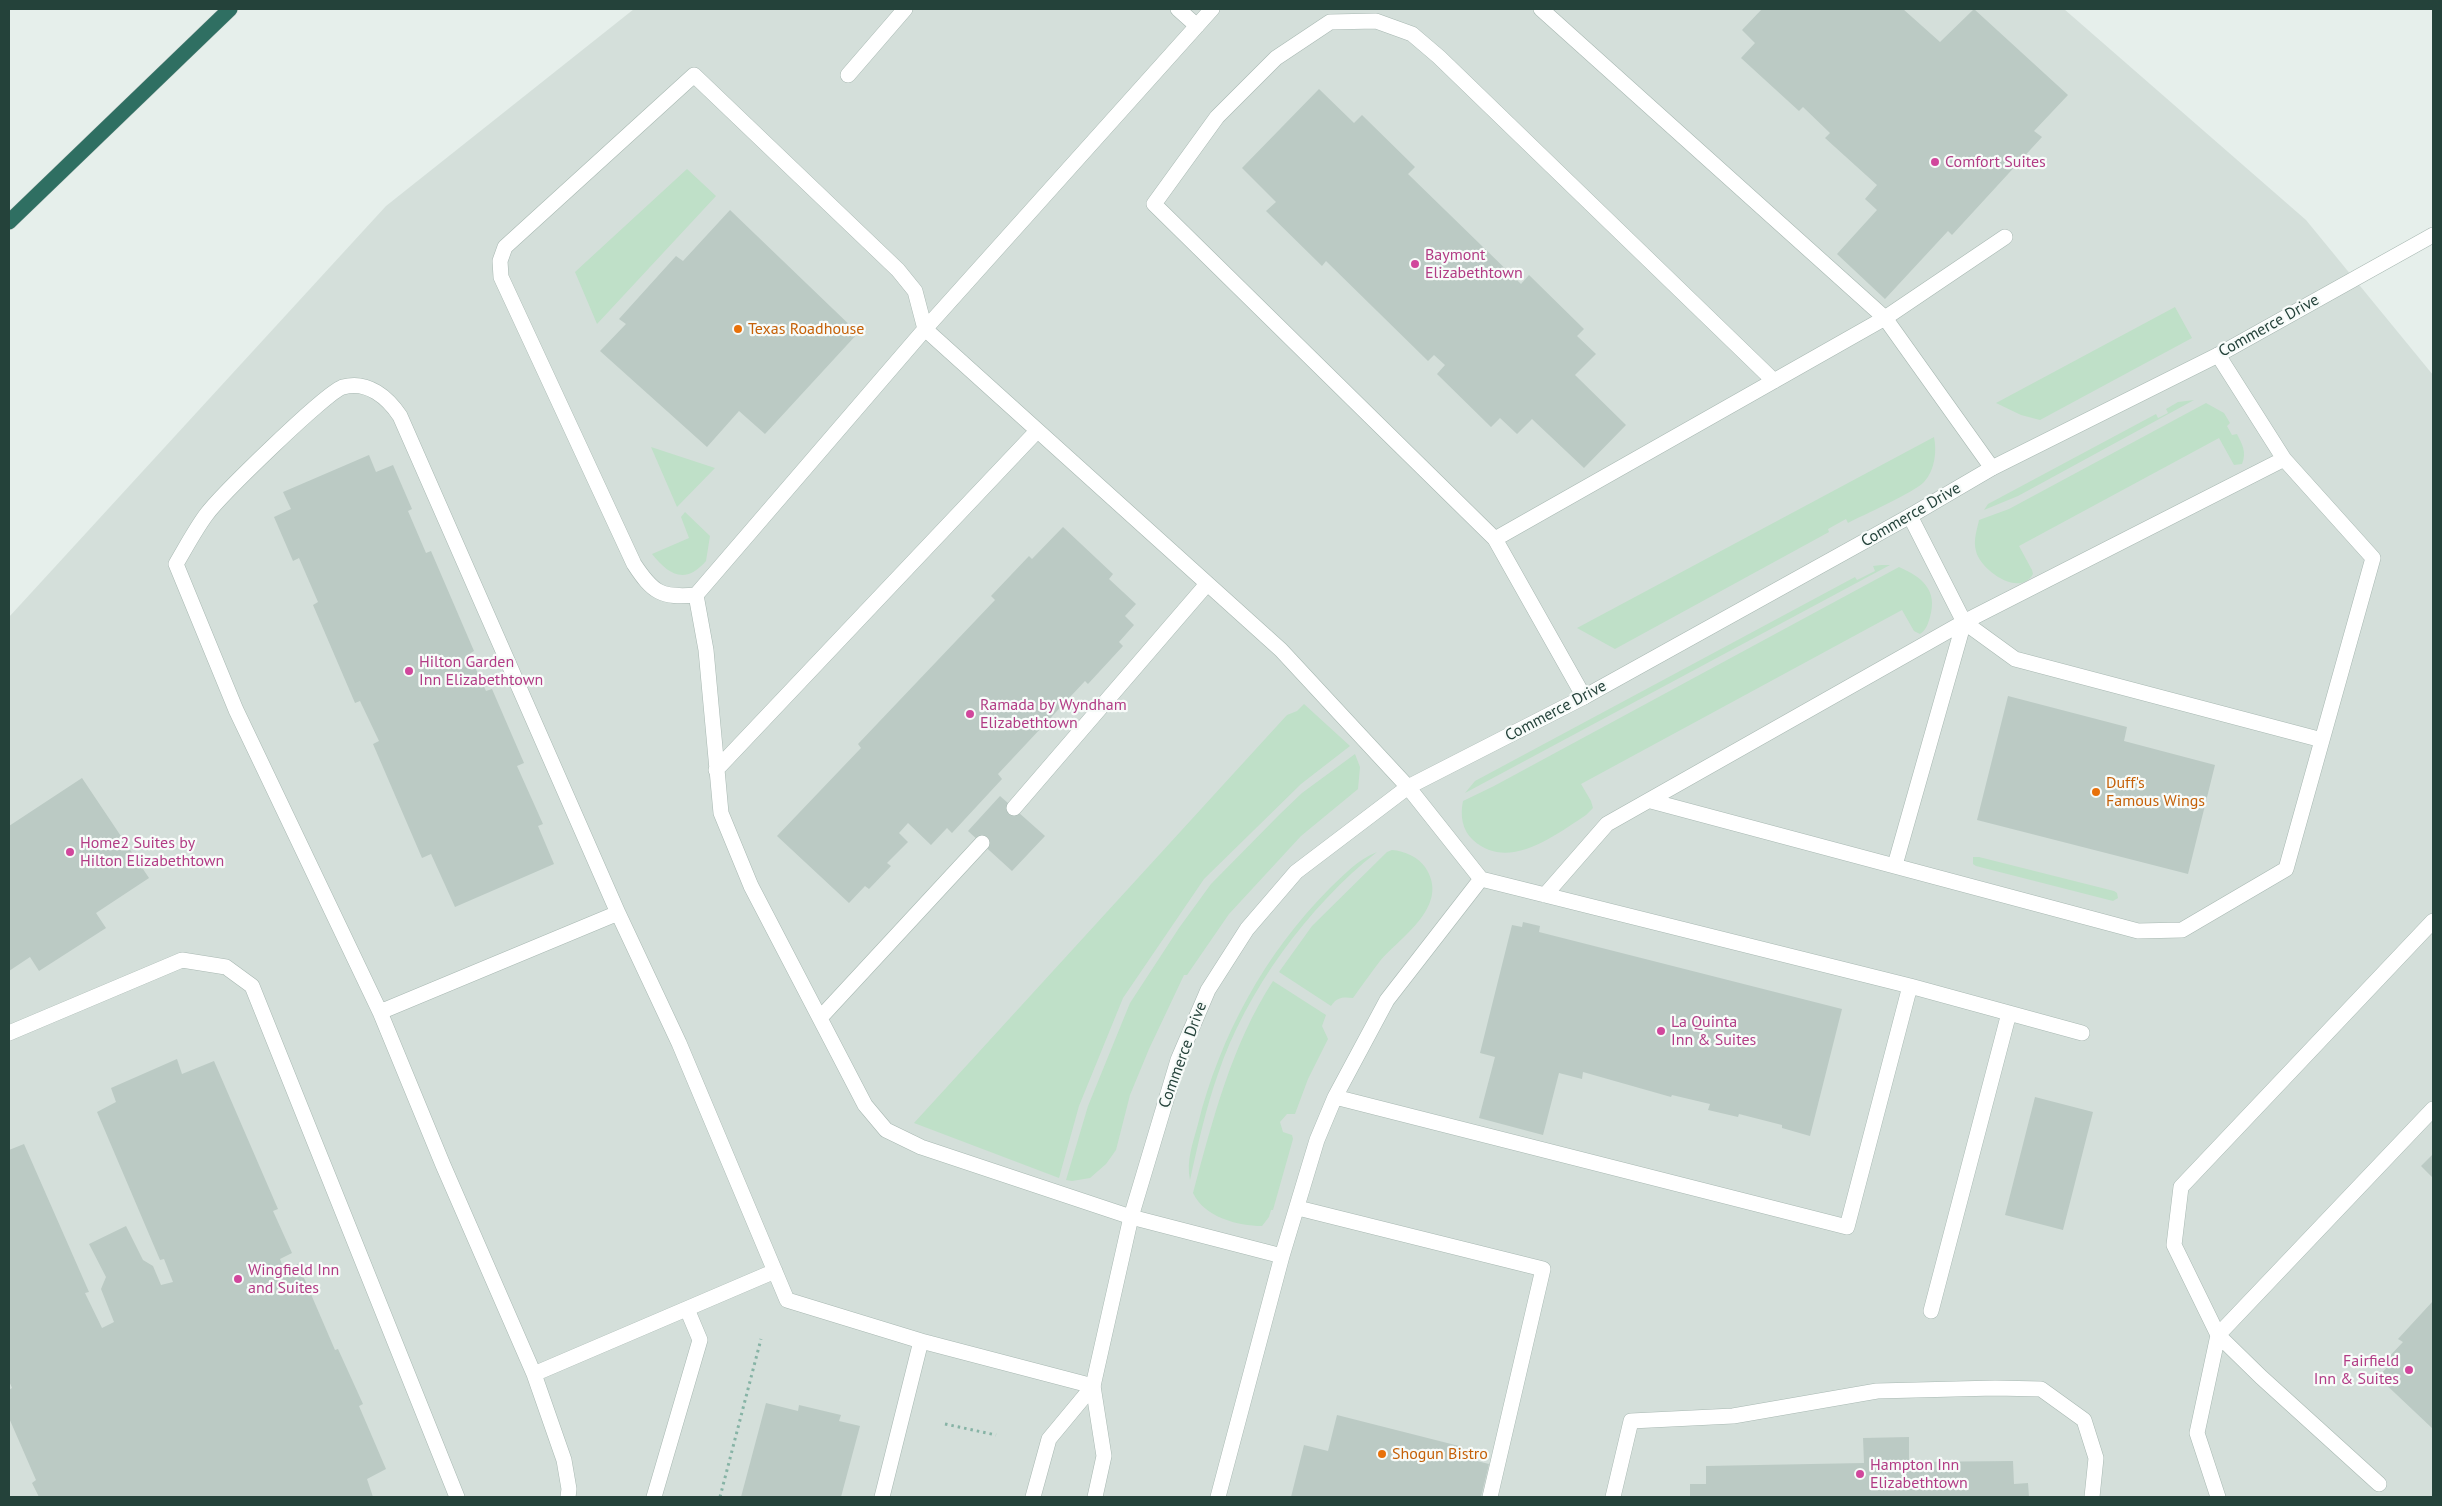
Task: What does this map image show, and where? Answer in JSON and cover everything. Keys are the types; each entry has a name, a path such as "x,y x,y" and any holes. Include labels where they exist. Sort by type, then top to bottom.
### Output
{"highway":[{"path":"9,222 230,9"}],"street":[{"path":"848,75 905,9"},
{"path":"1178,9 1197,26"},
{"path":"696,595 924,329 1212,9"},
{"path":"1541,9 1884,318 1992,468"},
{"path":"1584,697 1495,539 1154,204 1217,117 1276,58 1331,15 1376,21 1412,34 1439,57 1774,381"},
{"path":"696,595 663,594 648,585 634,564 501,277 500,260 505,247 694,75 898,270 915,291 924,329 1281,650 1408,787 1481,879 1910,986 2082,1032"},
{"name":"Commerce Drive","path":"1033,1497 1049,1439 1094,1386 1131,1217 1178,1060 1208,990 1247,929 1296,872 1408,787 1584,697 1910,516 1992,468 2218,355 2433,235"},
{"path":"1495,539 1884,318 2005,237"},
{"path":"1651,801 2138,931 2182,930 2286,869 2373,558 2284,459 2218,355"},
{"path":"568,1497 569,1489 564,1460 534,1374 443,1165 380,1012 236,710 176,564 207,514 301,420 343,387 367,387 388,398 400,416 618,913 679,1044 787,1300 921,1341 1094,1386 1104,1456 1095,1497"},
{"path":"716,770 1037,431"},
{"path":"1545,895 1607,824 1651,801 1964,622 2284,459"},
{"path":"1910,516 1964,622 2015,659 2322,740"},
{"path":"1014,808 1207,584"},
{"path":"696,595 706,650 720,813 750,886 865,1105 886,1130 921,1147 1131,1217 1282,1256"},
{"path":"1895,865 1964,622"},
{"path":"820,1018 982,843"},
{"path":"1218,1497 1282,1256 1317,1140 1335,1097 1387,1000 1481,879"},
{"path":"380,1012 618,913"},
{"path":"2379,1484 2261,1377 2218,1334 2174,1245 2181,1187 2433,921"},
{"path":"9,1033 182,960 226,967 252,986 457,1497"},
{"path":"1335,1097 1847,1228 1910,986"},
{"path":"1931,1311 2010,1013"},
{"path":"2218,1497 2197,1434 2218,1334 2433,1109"},
{"path":"1298,1208 1543,1269 1490,1497"},
{"path":"534,1374 775,1271"},
{"path":"654,1497 700,1340 687,1309"},
{"path":"882,1497 921,1341"},
{"path":"1613,1497 1631,1421 1733,1416 1877,1391 1995,1388 2042,1390 2084,1420 2096,1458 2092,1497"}],"path":[{"path":"720,1497 761,1339"},
{"path":"945,1424 996,1435"}],"shaded area":[{"path":"634,9 2064,9 2306,220 2433,375 2433,1497 9,1497 9,617 386,206"}],"green space":[{"path":"687,169 716,196 597,324 575,272"},
{"path":"2175,307 2192,338 2040,420 2021,415 1996,403"},
{"path":"2194,400 2018,496 1984,510 1988,504 2156,414 2158,418 2168,413 2166,409 2178,402"},
{"path":"2206,403 2224,413 2230,423 2227,426 2232,435 2237,434 2244,452 2242,464 2234,465 2219,438 2019,546 2033,574 2027,581 2019,583 2001,579 1992,573 1979,558 1975,543 1979,520 2009,509"},
{"path":"1934,437 1934,460 1931,472 1924,482 1900,497 1848,523 1846,519 1828,529 1829,532 1615,649 1577,628"},
{"path":"651,447 715,468 677,507"},
{"path":"685,512 710,536 706,561 691,573 684,575 671,572 652,554 689,538 681,517"},
{"path":"1890,565 1465,793 1475,781 1855,577 1857,580 1875,571 1873,566"},
{"path":"1899,567 1915,575 1930,592 1932,608 1930,617 1924,631 1920,634 1914,631 1902,610 1581,784 1593,808 1586,815 1545,841 1516,852 1501,853 1487,849 1473,840 1466,832 1462,817 1463,801"},
{"path":"1304,704 1350,746 1301,784 1204,879 1123,998 1079,1106 1059,1178 914,1123 1287,715 1297,711"},
{"path":"1355,754 1360,767 1358,789 1301,836 1229,914 1187,975 1184,975 1149,1049 1130,1095 1116,1150 1106,1164 1090,1178 1066,1180 1088,1106 1130,1003 1179,928 1211,884 1280,814 1302,793"},
{"path":"1392,850 1411,855 1425,867 1431,881 1432,894 1428,907 1411,930 1380,961 1353,998 1340,998 1331,1006 1279,972 1312,926 1387,852"},
{"path":"1377,852 1327,897 1304,924 1282,952 1245,1012 1218,1074 1202,1126 1190,1180 1189,1165 1191,1152 1207,1091 1232,1028 1248,997 1265,968 1307,913 1352,867"},
{"path":"1973,857 2114,891 2117,893 2118,898 2113,901 1976,866 1973,864"},
{"path":"1273,981 1326,1015 1322,1026 1328,1039 1308,1079 1295,1114 1287,1114 1280,1122 1283,1132 1292,1135 1293,1139 1273,1210 1271,1210 1269,1217 1262,1226 1253,1226 1233,1222 1213,1214 1198,1201 1193,1193 1216,1111 1235,1057 1258,1006"}],"building":[{"name":"Comfort Suites","path":"1762,9 1903,9 1940,42 1974,9 2068,95 2034,131 2042,137 1952,235 1948,231 1885,299 1837,254 1877,210 1865,199 1877,185 1825,138 1830,133 1803,107 1799,111 1741,58 1755,43 1742,30"},
{"name":"Baymont Elizabethtown","path":"1319,89 1354,123 1362,115 1415,167 1408,174 1521,284 1529,275 1584,329 1577,336 1596,354 1575,375 1626,425 1584,468 1532,419 1517,434 1500,418 1491,427 1437,374 1445,365 1434,355 1428,361 1326,261 1322,266 1266,211 1276,202 1242,168"},
{"name":"Texas Roadhouse","path":"730,210 858,333 765,434 739,411 707,447 600,351 626,324 619,319 676,256 683,261"},
{"name":"Hilton Garden Inn Elizabethtown","path":"369,455 376,472 393,465 412,509 408,511 426,553 431,551 474,651 469,654 486,691 492,689 524,763 517,766 543,824 538,826 554,864 455,907 431,854 422,858 373,744 379,741 360,701 355,703 313,605 318,602 299,558 293,561 274,517 291,509 283,492"},
{"name":"Ramada by Wyndham Elizabethtown","path":"1063,527 1113,574 1109,579 1136,604 1125,616 1134,625 1119,642 1123,646 1088,684 1085,681 998,774 1002,779 952,833 947,828 931,845 908,823 899,833 908,842 887,863 891,866 869,889 865,886 849,903 777,836 861,748 858,744 995,600 991,596 1029,556 1032,559"},
{"name":"Duff's Famous Wings","path":"2008,696 2127,727 2124,741 2215,765 2188,874 1977,820"},
{"name":"Home2 Suites by Hilton Elizabethtown","path":"82,778 149,878 96,913 106,928 39,971 30,957 9,971 9,826"},
{"path":"1000,796 1045,836 1012,871 968,831"},
{"name":"La Quinta Inn & Suites","path":"1523,922 1540,926 1539,932 1842,1009 1810,1136 1782,1128 1782,1125 1739,1114 1738,1117 1708,1110 1710,1104 1672,1095 1671,1097 1583,1072 1582,1079 1559,1073 1543,1135 1479,1118 1495,1057 1480,1053 1512,925 1522,927"},
{"name":"Wingfield Inn and Suites","path":"177,1059 182,1074 214,1061 278,1209 273,1211 292,1253 280,1259 284,1270 298,1264 335,1350 338,1349 363,1404 359,1406 386,1469 367,1479 373,1497 39,1497 32,1483 36,1480 9,1418 9,1390 12,1388 9,1381 9,1150 24,1144 89,1292 85,1293 102,1328 114,1322 101,1289 106,1277 89,1244 126,1226 143,1260 153,1266 161,1285 173,1282 164,1259 160,1260 97,1112 116,1102 111,1088"},
{"path":"2035,1097 2093,1112 2063,1230 2005,1215"},
{"path":"2433,1154 2433,1178 2421,1166"},
{"name":"Fairfield Inn & Suites","path":"2433,1301 2433,1429 2378,1377 2391,1363 2386,1360 2403,1342 2398,1339"},
{"path":"766,1403 798,1411 799,1405 841,1415 839,1421 860,1426 841,1497 741,1497"},
{"name":"Shogun Bistro","path":"1337,1415 1463,1447 1461,1457 1489,1464 1481,1497 1291,1497 1304,1445 1328,1451"},
{"name":"Hampton Inn Elizabethtown","path":"1909,1437 1909,1462 2013,1461 2014,1484 2028,1483 2029,1497 1690,1497 1690,1484 1706,1484 1706,1466 1864,1463 1863,1438"}],"place":[{"name":"Comfort Suites","path":"1935,162"},
{"name":"Baymont Elizabethtown","path":"1415,264"},
{"name":"Texas Roadhouse","path":"738,329"},
{"name":"Hilton Garden Inn Elizabethtown","path":"409,671"},
{"name":"Ramada by Wyndham Elizabethtown","path":"970,714"},
{"name":"Duff's Famous Wings","path":"2096,792"},
{"name":"Home2 Suites by Hilton Elizabethtown","path":"70,852"},
{"name":"La Quinta Inn & Suites","path":"1661,1031"},
{"name":"Wingfield Inn and Suites","path":"238,1279"},
{"name":"Fairfield Inn & Suites","path":"2409,1370"},
{"name":"Shogun Bistro","path":"1382,1454"},
{"name":"Hampton Inn Elizabethtown","path":"1860,1474"}]}
